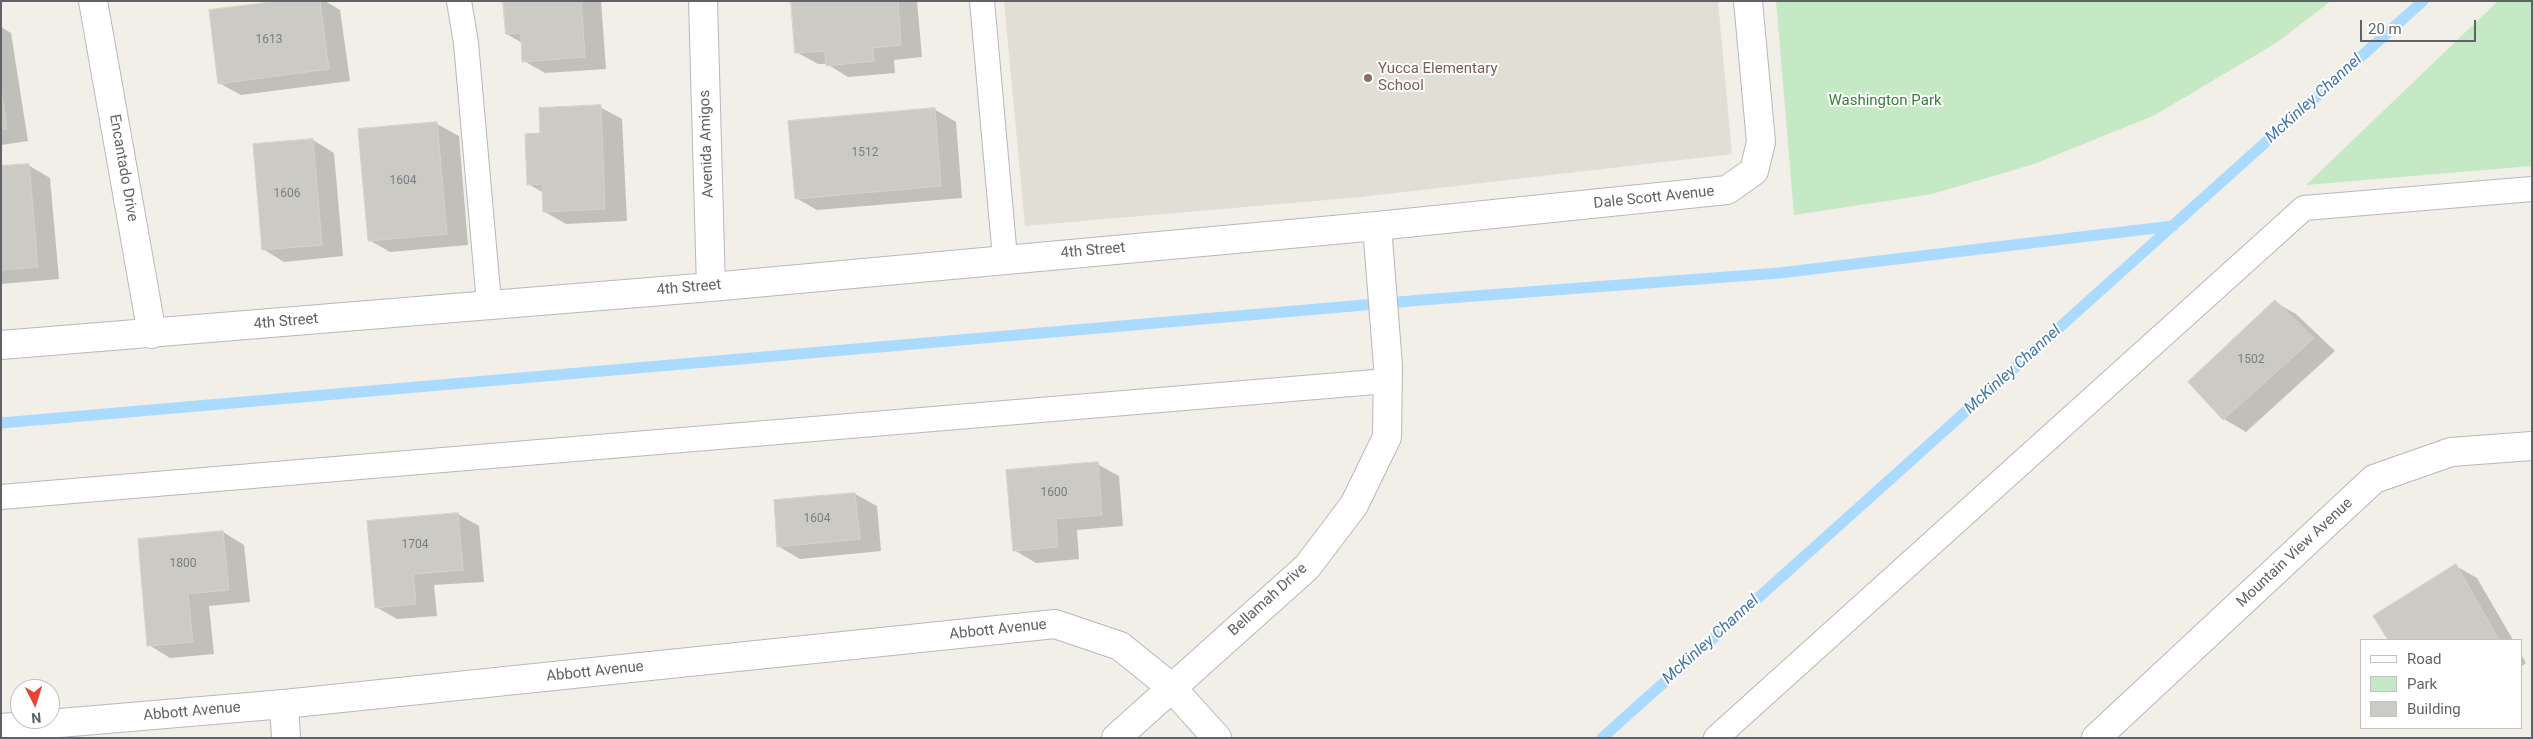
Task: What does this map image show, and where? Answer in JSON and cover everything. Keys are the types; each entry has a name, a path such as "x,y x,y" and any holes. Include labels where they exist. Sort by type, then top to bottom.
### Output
{"street":[{"name":"Encantado Drive","path":"93,1 152,334"},
{"name":"Avenida Amigos","path":"703,1 711,286"},
{"name":"Dale Scott Avenue","path":"1377,226 1727,190 1754,171 1761,142 1748,1"},
{"name":"4th Street","path":"1,345 152,334 489,303 711,286 1005,258 1377,226"},
{"name":"Bellamah Drive","path":"1116,738 1307,567 1354,505 1387,437 1388,373 1377,226"},
{"name":"Mountain View Avenue","path":"2096,738 2374,479 2451,452 2532,446"},
{"name":"Abbott Avenue","path":"1,728 284,704 1055,624 1120,646 1172,687 1217,738"},
{"path":"284,704 286,738"}],"lane":[{"path":"459,1 466,43 489,303"},
{"path":"982,1 1005,258"},
{"path":"1716,738 2304,208 2532,189"},
{"path":"1,497 1388,373"}],"shaded area":[{"name":"Yucca Elementary School","path":"1004,1 1718,1 1732,154 1361,197 1025,226"}],"green space":[{"name":"Washington Park","path":"1776,1 2331,1 2276,43 2155,115 2034,164 1932,194 1794,215"},
{"path":"2498,1 2532,1 2532,166 2306,185"}],"building":[{"path":"280,1 320,1 329,69 218,84 209,10"},
{"path":"503,1 581,1 585,57 522,62 521,33 506,34"},
{"path":"791,1 898,1 901,45 873,48 874,61 826,66 825,51 795,53"},
{"path":"1,89 7,129 1,130"},
{"path":"601,105 605,209 543,212 542,184 527,185 525,134 540,133 539,108"},
{"path":"935,108 941,186 795,199 788,121"},
{"path":"437,122 447,234 368,241 358,129"},
{"path":"313,139 322,245 262,250 253,144"},
{"path":"29,164 38,267 1,270 1,166"},
{"path":"2275,300 2314,338 2223,420 2188,382"},
{"path":"1098,462 1102,515 1056,519 1058,547 1013,551 1006,470"},
{"path":"855,493 860,539 777,547 774,500"},
{"path":"458,513 463,570 413,574 416,604 375,608 367,521"},
{"path":"223,531 229,590 188,594 193,642 147,646 138,539"},
{"path":"2456,564 2498,639 2387,639 2373,616"}],"waterway":[{"name":"McKinley Channel","path":"1602,738 2423,1"},
{"path":"1,423 1422,300 1779,273 2173,226"}],"place":[{"name":"Yucca Elementary School","path":"1368,78"}]}
